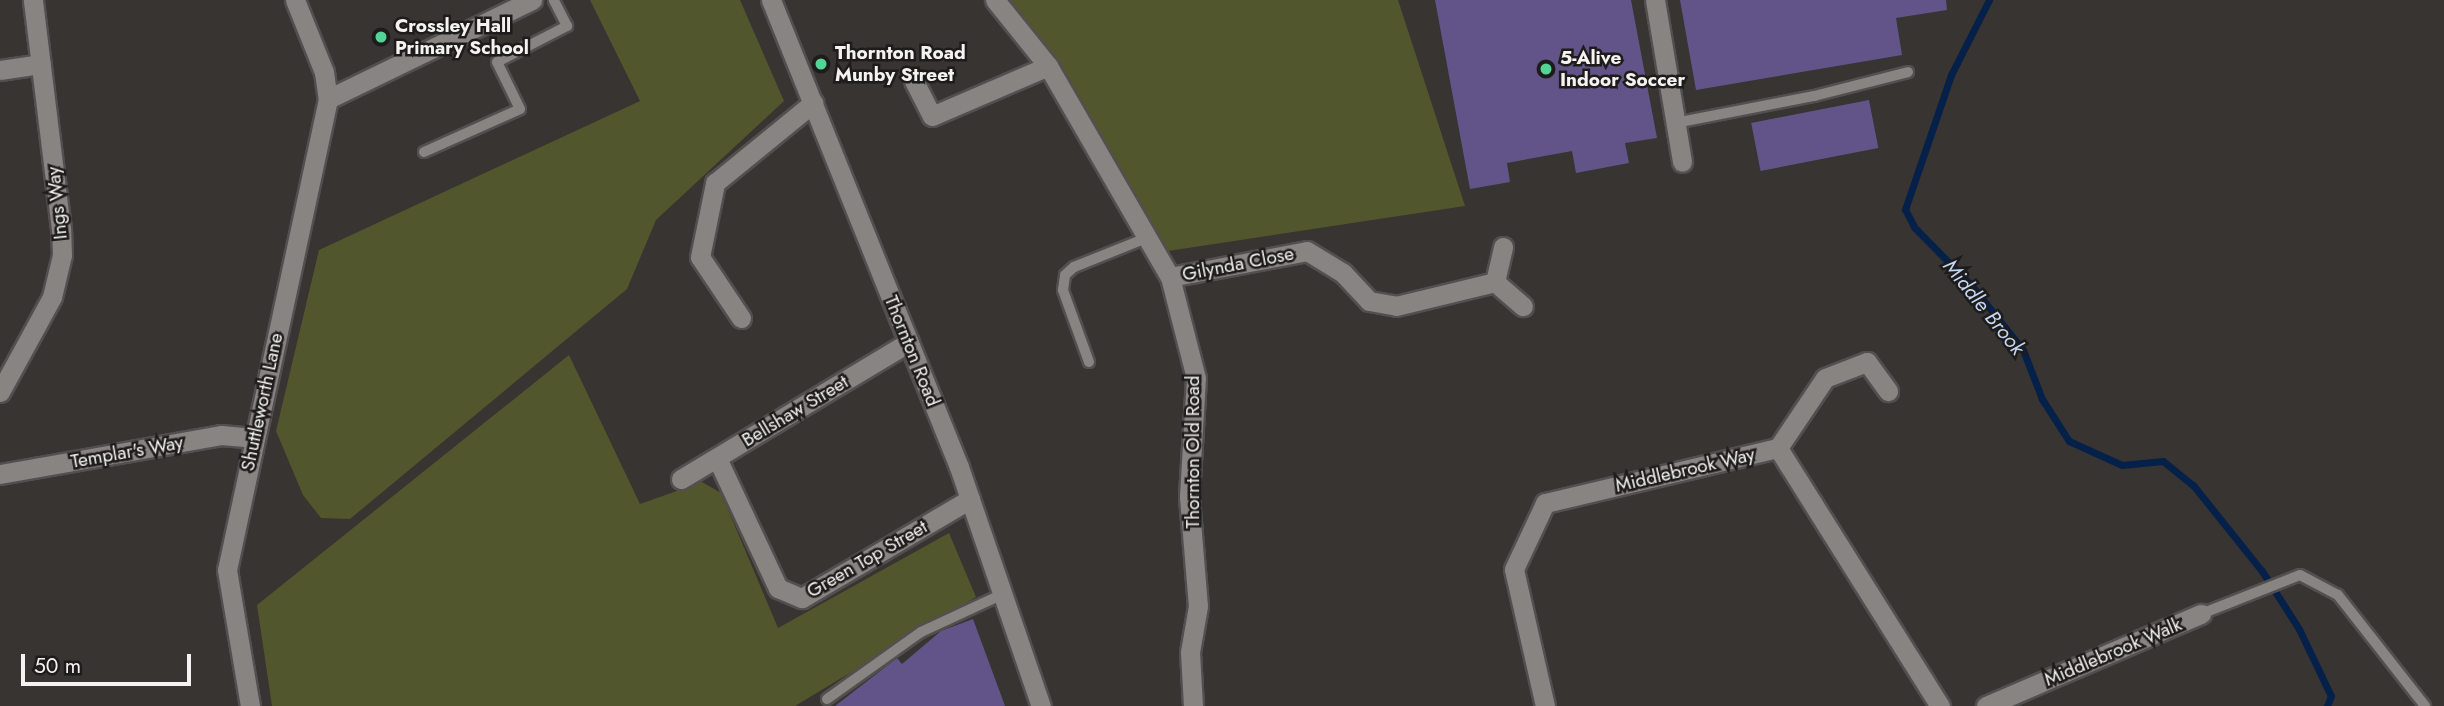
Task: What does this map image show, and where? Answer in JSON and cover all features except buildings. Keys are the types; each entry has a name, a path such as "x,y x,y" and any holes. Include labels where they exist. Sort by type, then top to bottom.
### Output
{"street":[{"name":"Ings Way","path":"0,392 52,297 62,255 33,0"},
{"name":"Shuttleworth Lane","path":"250,706 227,570 328,99 324,72 295,0"},
{"path":"328,99 531,0"},
{"name":"Thornton Road","path":"771,0 970,499 1041,706"},
{"name":"Thornton Old Road","path":"995,0 1048,66 1170,277 1196,378 1189,497 1198,606 1190,652 1193,706"},
{"path":"1654,0 1682,162"},
{"path":"0,70 41,64"},
{"path":"914,81 932,116 1048,66"},
{"path":"741,318 700,257 715,183 813,103"},
{"path":"1503,247 1494,282 1523,306"},
{"name":"Gilynda Close","path":"1170,277 1307,250 1343,273 1369,301 1396,306 1494,282"},
{"name":"Bellshaw Street","path":"681,479 909,342"},
{"path":"1778,448 1825,378 1867,362 1888,391"},
{"name":"Templar's Way","path":"0,474 221,435 254,438"},
{"name":"Middlebrook Way","path":"1545,706 1514,569 1545,503 1778,448 1940,706"},
{"name":"Green Top Street","path":"717,458 778,588 802,598 970,499"},
{"name":"Middlebrook Walk","path":"1986,706 2201,614"}],"lane":[{"path":"424,152 520,109 497,62 567,26 554,0"},
{"path":"1675,123 1814,96 1908,72"},
{"path":"1089,362 1063,290 1065,275 1074,267 1149,237"},
{"path":"2201,614 2281,580 2300,575 2338,595 2426,706"},
{"path":"827,699 921,632 1003,594"}],"green space":[{"path":"590,0 740,0 784,101 656,220 627,289 350,519 321,518 303,495 276,431 319,250 640,101"},
{"path":"1009,0 1398,0 1465,206 1168,251 1066,73"},
{"path":"569,355 640,504 702,482 721,493 778,628 949,533 976,597 795,706 272,706 257,605"}],"waterway":[{"name":"Middle Brook","path":"1989,0 1951,75 1905,209 1914,227 1972,286 2023,350 2042,399 2069,441 2122,465 2163,461 2193,485 2262,571 2299,629 2331,696 2327,706"}],"place":[{"name":"Crossley Hall Primary School","path":"381,37"},
{"name":"Thornton Road Munby Street","path":"821,64"},
{"name":"5-Alive Indoor Soccer","path":"1546,69"}]}
